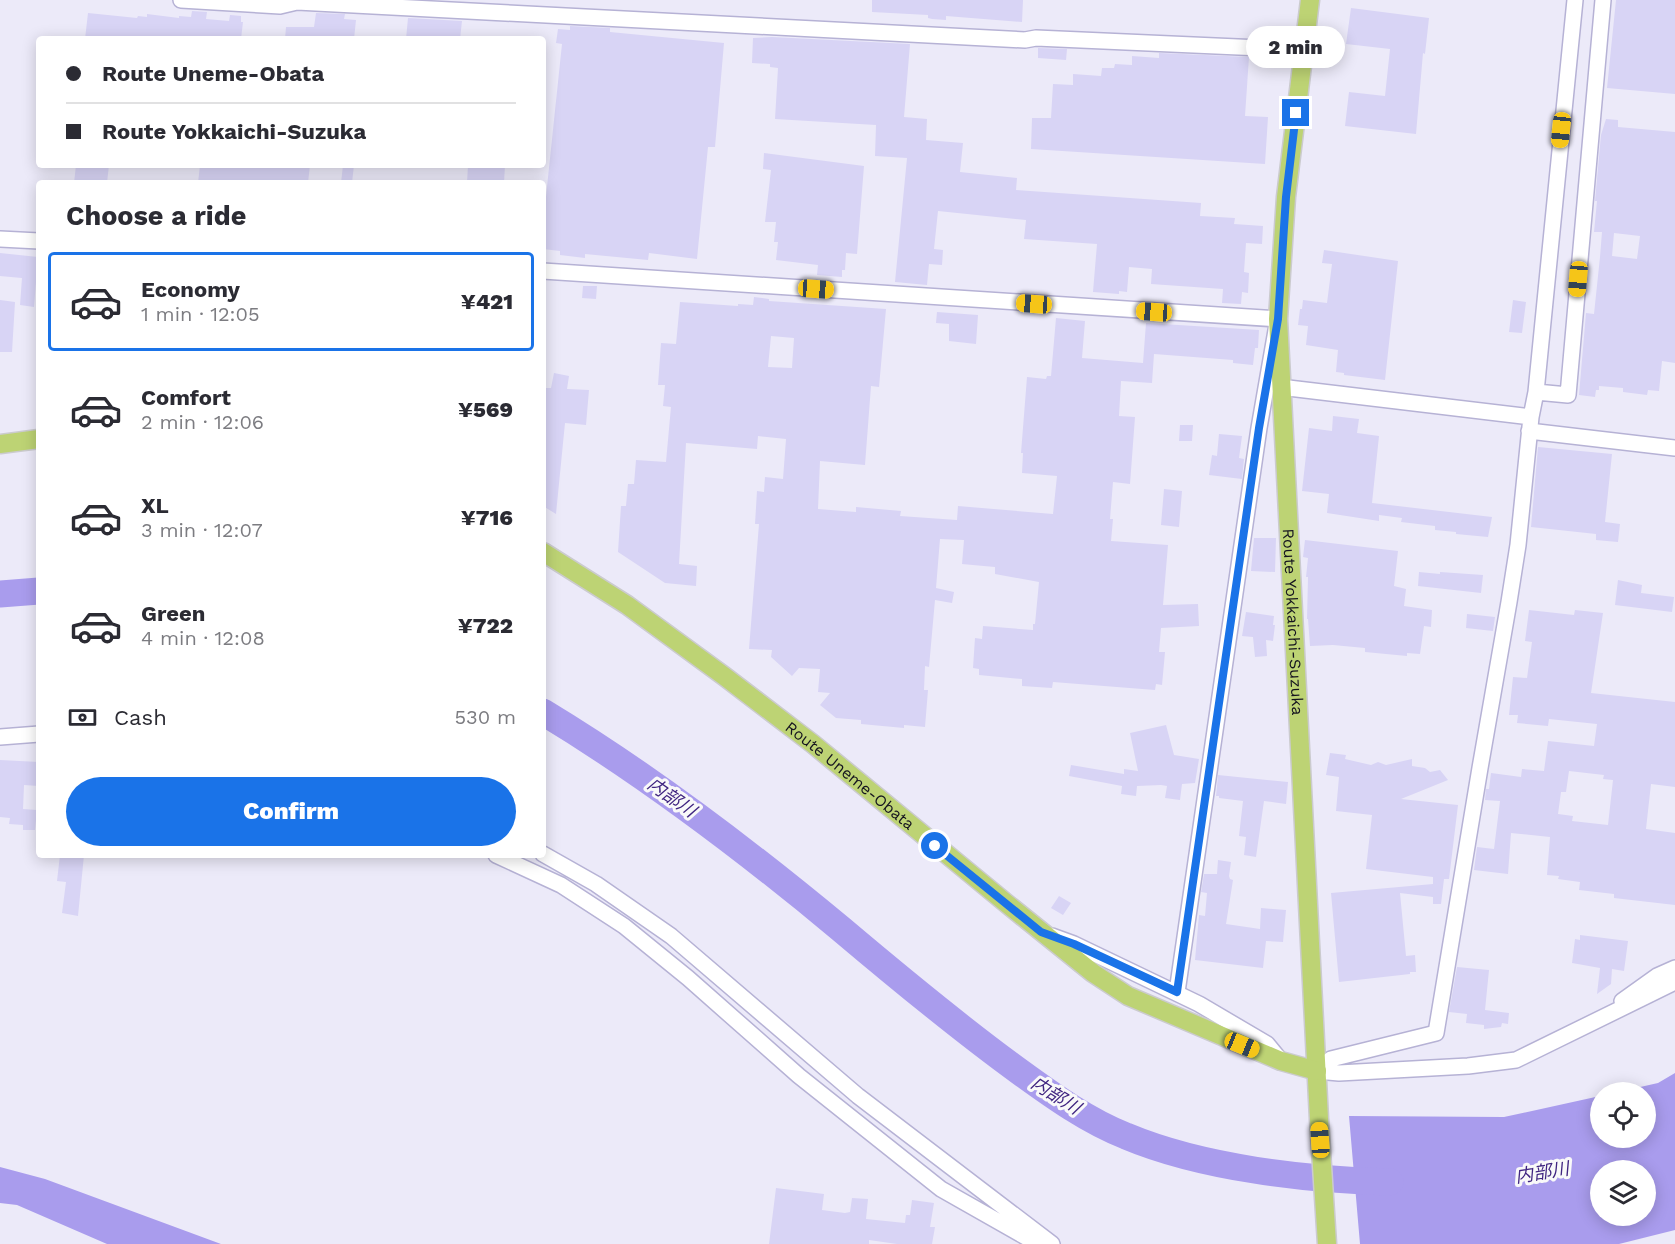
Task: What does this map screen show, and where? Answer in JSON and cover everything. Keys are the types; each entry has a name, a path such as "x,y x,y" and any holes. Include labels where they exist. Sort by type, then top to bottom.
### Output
{"main road":[{"name":"Route Yokkaichi-Suzuka","path":"1310,0 1286,197 1278,319 1327,1244"},
{"path":"0,444 36,439"},
{"name":"Route Uneme-Obata","path":"546,554 627,605 813,744 1093,973 1128,996 1281,1061 1317,1071"}],"street":[{"path":"181,0 280,6 297,1 1025,40 1036,38 1304,50"},
{"path":"1317,1071 1331,1059 1436,1033 1518,545 1530,424 1536,392 1575,0"},
{"path":"1536,392 1568,394 1603,0"},
{"path":"0,239 36,241"},
{"path":"546,271 1278,319 1258,440 1177,992"},
{"path":"1280,387 1675,448"},
{"path":"0,737 36,734"},
{"path":"546,856 596,884 671,936 858,1096 974,1183 1047,1244"},
{"path":"502,858 561,885 624,926 688,978 799,1076 941,1189 1047,1244"},
{"path":"1041,932 1074,944 1177,992 1267,1044 1281,1061"},
{"path":"1612,1013 1624,998 1657,976 1675,968"},
{"path":"1317,1071 1339,1073 1468,1066 1516,1060 1675,982"}],"shaded area":[{"path":"1675,1073 1675,1230 1619,1244 1360,1244 1349,1116 1504,1117 1590,1098 1590,1148 1656,1148 1656,1083"},
{"path":"0,1167 45,1179 221,1244 107,1244 17,1205 0,1203"}],"building":[{"path":"872,0 1023,0 1022,22 946,16 946,20 928,18 928,15 872,12"},
{"path":"1616,0 1675,0 1675,94 1607,88"},
{"path":"1351,8 1429,18 1425,54 1423,53 1416,134 1345,126 1349,92 1385,96 1390,49 1346,44"},
{"path":"192,11 207,12 206,19 229,21 230,15 241,16 241,22 243,22 241,36 85,36 88,13 137,18 138,16 147,17 147,14 179,18 179,16 191,17"},
{"path":"316,13 345,14 344,19 356,20 354,36 285,36 286,27 314,27"},
{"path":"408,18 462,21 460,36 406,36"},
{"path":"570,26 610,28 610,32 724,43 715,147 708,147 697,259 649,253 648,260 585,254 585,258 560,255 560,251 546,249 546,196 562,44 556,43 558,29 570,30"},
{"path":"753,38 910,44 904,117 927,119 926,140 963,143 960,172 1017,178 1016,190 1201,203 1200,216 1235,218 1234,224 1263,226 1262,244 1246,243 1244,272 1249,273 1248,293 1242,292 1241,304 1222,303 1223,289 1151,284 1152,269 1129,267 1127,292 1119,291 1119,294 1093,292 1097,244 1024,239 1026,220 938,211 934,249 943,250 942,265 929,264 927,285 895,282 907,158 875,156 876,125 775,119 778,68 770,67 770,64 752,63"},
{"path":"1038,48 1067,49 1066,60 1038,58"},
{"path":"1159,53 1249,57 1245,116 1268,117 1265,164 1031,149 1032,118 1051,118 1053,84 1073,85 1073,74 1101,76 1102,68 1114,68 1115,64 1132,65 1132,56 1159,58"},
{"path":"1606,119 1618,120 1618,127 1675,132 1675,363 1662,361 1659,391 1648,390 1647,395 1623,392 1623,388 1599,386 1595,397 1579,395 1586,313 1594,314 1600,257 1602,232 1594,232 1601,135","holes":["1614,233 1640,236 1637,259 1612,256"]},
{"path":"764,153 864,166 857,254 846,253 845,270 842,270 842,277 817,275 818,265 776,260 778,242 774,242 776,222 765,222 771,170 763,169"},
{"path":"76,168 109,168 107,180 74,180"},
{"path":"200,168 310,168 308,180 198,180"},
{"path":"343,168 354,168 352,180 341,180"},
{"path":"468,168 505,168 504,180 467,180"},
{"path":"1324,250 1398,261 1385,380 1336,372 1338,350 1306,345 1308,326 1298,325 1303,300 1327,303 1332,264 1322,263"},
{"path":"0,253 36,257 34,307 20,305 22,278 0,276"},
{"path":"583,286 597,286 596,299 582,298"},
{"path":"754,297 769,299 769,301 886,309 879,387 871,386 865,465 820,461 818,509 856,512 856,507 901,511 900,516 957,520 958,506 1053,514 1057,476 1022,473 1023,453 1021,453 1027,377 1046,379 1047,376 1051,376 1056,318 1085,321 1082,358 1143,363 1146,323 1259,330 1258,348 1255,348 1253,365 1233,363 1233,360 1154,354 1152,383 1121,381 1119,416 1135,417 1130,484 1113,482 1111,541 1168,545 1163,605 1198,604 1199,626 1161,628 1159,652 1165,652 1162,685 1156,684 1155,690 1053,682 1052,688 1022,686 1022,679 979,675 979,669 973,668 975,638 982,639 983,626 1033,630 1039,582 995,574 995,567 962,564 964,540 940,539 936,588 954,592 952,603 935,600 929,667 925,666 924,690 928,690 925,727 904,725 904,728 861,724 861,720 836,718 820,705 830,693 818,692 820,669 799,668 792,676 771,657 772,650 749,649 759,524 755,524 757,491 764,492 765,477 783,479 786,439 758,436 757,449 686,443 679,564 697,566 696,586 665,583 618,552 621,506 626,506 628,484 634,484 636,460 666,462 671,407 663,406 665,385 658,385 661,343 676,344 680,302 753,305","holes":["771,336 794,338 792,368 768,367"]},
{"path":"0,300 15,302 12,352 0,352"},
{"path":"1513,300 1526,302 1522,333 1509,332"},
{"path":"937,312 978,315 976,344 949,341 949,324 936,323"},
{"path":"554,373 569,376 567,389 589,390 586,425 565,423 556,514 546,508 546,388 551,388"},
{"path":"1333,416 1359,419 1357,433 1379,436 1372,503 1492,517 1488,537 1435,530 1435,526 1401,522 1402,518 1379,515 1379,521 1327,513 1329,494 1302,491 1309,428 1332,431"},
{"path":"1180,425 1193,425 1192,441 1179,441"},
{"path":"1219,434 1242,436 1239,458 1244,459 1242,479 1209,475 1212,455 1217,456"},
{"path":"1538,447 1612,454 1605,522 1620,524 1618,542 1596,540 1596,534 1531,527"},
{"path":"1164,489 1182,491 1179,527 1161,525"},
{"path":"1254,538 1276,538 1275,572 1251,571"},
{"path":"1305,540 1398,551 1394,586 1406,589 1404,606 1432,610 1431,627 1424,626 1420,654 1407,653 1407,656 1365,652 1365,648 1333,645 1310,646 1307,619 1308,577 1306,577 1308,558 1303,557"},
{"path":"1419,572 1483,575 1481,593 1418,586"},
{"path":"1618,580 1642,585 1641,593 1674,597 1672,612 1615,605"},
{"path":"1529,610 1574,615 1575,610 1603,613 1591,693 1675,702 1675,787 1651,784 1646,829 1675,833 1675,905 1614,898 1614,894 1579,890 1580,882 1547,875 1550,837 1511,833 1508,874 1474,870 1477,847 1494,849 1500,801 1485,800 1491,773 1521,777 1522,769 1544,771 1548,741 1594,746 1597,724 1549,719 1548,726 1517,723 1518,715 1509,715 1513,677 1527,678 1532,642 1525,641","holes":["1569,771 1604,775 1603,779 1613,780 1608,825 1572,821 1573,816 1558,814 1561,792 1566,792"]},
{"path":"1246,612 1274,616 1273,641 1266,640 1267,656 1255,657 1253,637 1242,636"},
{"path":"1467,614 1495,617 1493,631 1466,628"},
{"path":"1166,725 1174,755 1199,759 1195,783 1182,784 1180,800 1165,798 1167,786 1137,786 1136,796 1121,794 1122,786 1069,776 1071,765 1124,774 1124,769 1138,771 1130,733"},
{"path":"1330,753 1346,755 1345,759 1371,765 1378,762 1386,765 1412,759 1412,766 1425,768 1430,772 1440,770 1448,780 1401,799 1458,805 1449,879 1444,879 1441,904 1433,904 1433,897 1400,893 1406,956 1415,955 1416,972 1339,982 1331,893 1433,884 1433,877 1366,869 1372,815 1336,811 1339,777 1326,775"},
{"path":"0,760 36,762 36,786 24,785 23,809 36,810 35,830 23,830 23,825 9,824 10,818 0,817"},
{"path":"1218,775 1288,782 1286,804 1264,801 1256,857 1244,855 1246,837 1239,836 1243,801 1216,796"},
{"path":"60,858 84,858 78,916 62,913 66,882 57,881"},
{"path":"1218,860 1231,862 1229,876 1233,880 1226,924 1260,929 1261,908 1286,910 1283,942 1266,941 1263,968 1195,960 1199,915 1205,916 1207,893 1201,892 1204,874 1217,874"},
{"path":"1059,896 1071,903 1063,915 1051,908"},
{"path":"1580,935 1628,941 1624,971 1612,969 1611,984 1597,994 1600,968 1572,963 1575,939 1580,940"},
{"path":"1457,967 1489,970 1485,1010 1509,1013 1508,1024 1502,1023 1501,1027 1484,1029 1484,1025 1466,1023 1467,1014 1449,1012"},
{"path":"776,1188 824,1194 822,1210 845,1213 850,1212 852,1198 868,1199 866,1219 905,1223 906,1215 910,1215 912,1200 934,1203 930,1227 935,1227 932,1244 897,1244 869,1240 869,1244 769,1244"}],"waterway":[{"name":"内部川","path":"0,594 36,591"},
{"name":"内部川","path":"546,714 621,762 696,815 769,871 974,1038 1045,1090 1098,1123 1156,1147 1221,1164 1290,1175 1390,1182"}],"route":[{"path":"935,846 1041,932 1074,944 1177,992 1259,428 1278,319 1286,197 1296,113"}]}
